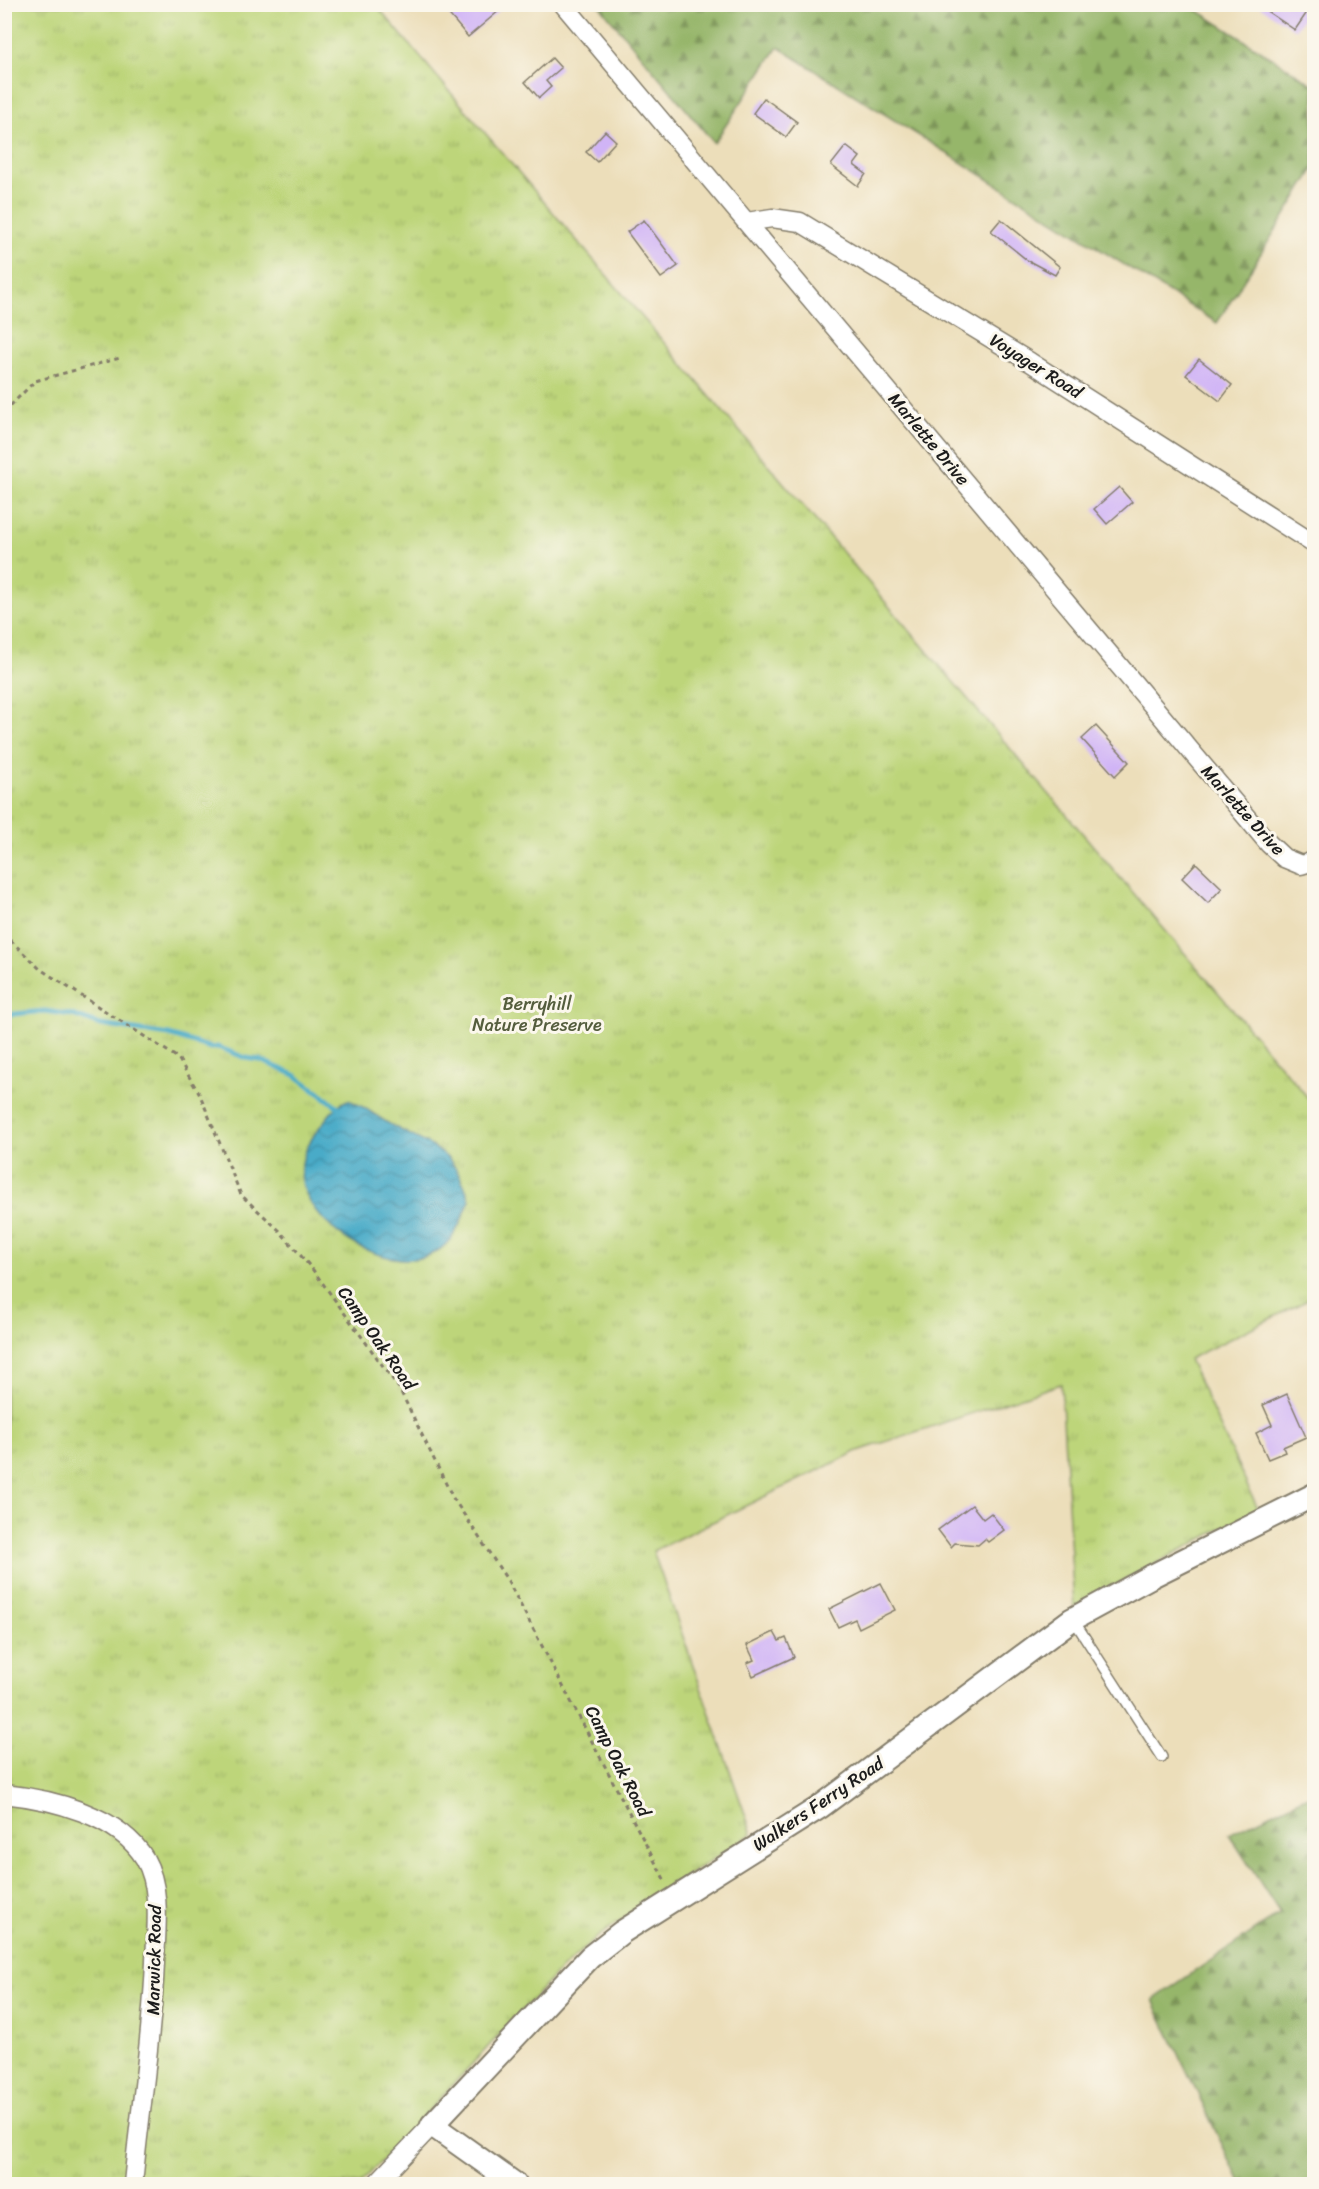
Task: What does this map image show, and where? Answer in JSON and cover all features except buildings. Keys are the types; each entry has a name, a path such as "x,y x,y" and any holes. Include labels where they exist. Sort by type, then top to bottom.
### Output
{"street":[{"name":"Marlette Drive","path":"563,4 1269,844 1284,858 1308,863"},
{"name":"Voyager Road","path":"747,222 762,218 791,219 810,227 1040,368 1314,544"},
{"name":"Walkers Ferry Road","path":"376,2184 590,1957 621,1932 820,1807 1073,1619 1152,1576 1314,1495"},
{"name":"Marwick Road","path":"4,1794 32,1797 109,1825 127,1839 147,1864 155,1895 158,1920 154,2012 133,2184"},
{"path":"432,2125 515,2184"}],"lane":[{"path":"1073,1619 1162,1757"}],"path":[{"path":"4,412 35,381 120,358"},
{"name":"Camp Oak Road","path":"4,934 40,969 178,1058 200,1095 241,1195 279,1230 313,1270 399,1388 453,1498 508,1581 674,1898"}],"green space":[{"name":"Berryhill Nature Preserve","path":"5,5 376,5 1309,1099 1314,1093 1314,1297 1189,1359 1258,1509 1074,1607 1061,1384 858,1451 653,1551 752,1834 647,1901 592,1941 555,1975 360,2184 5,2184"},
{"path":"599,5 1189,5 1314,85 1314,169 1217,323 778,47 714,143"},
{"path":"1314,1793 1314,2184 1241,2184 1153,2000 1280,1913 1229,1834"}],"water":[{"path":"348,1100 432,1146 441,1152 457,1170 470,1200 454,1234 439,1250 421,1258 401,1259 380,1255 360,1247 341,1235 311,1204 301,1178 304,1155 314,1134 339,1105"}],"waterway":[{"path":"4,1015 45,1011 72,1015 101,1025 169,1035 211,1048 218,1047 246,1058 260,1060 295,1075 341,1109"}]}
